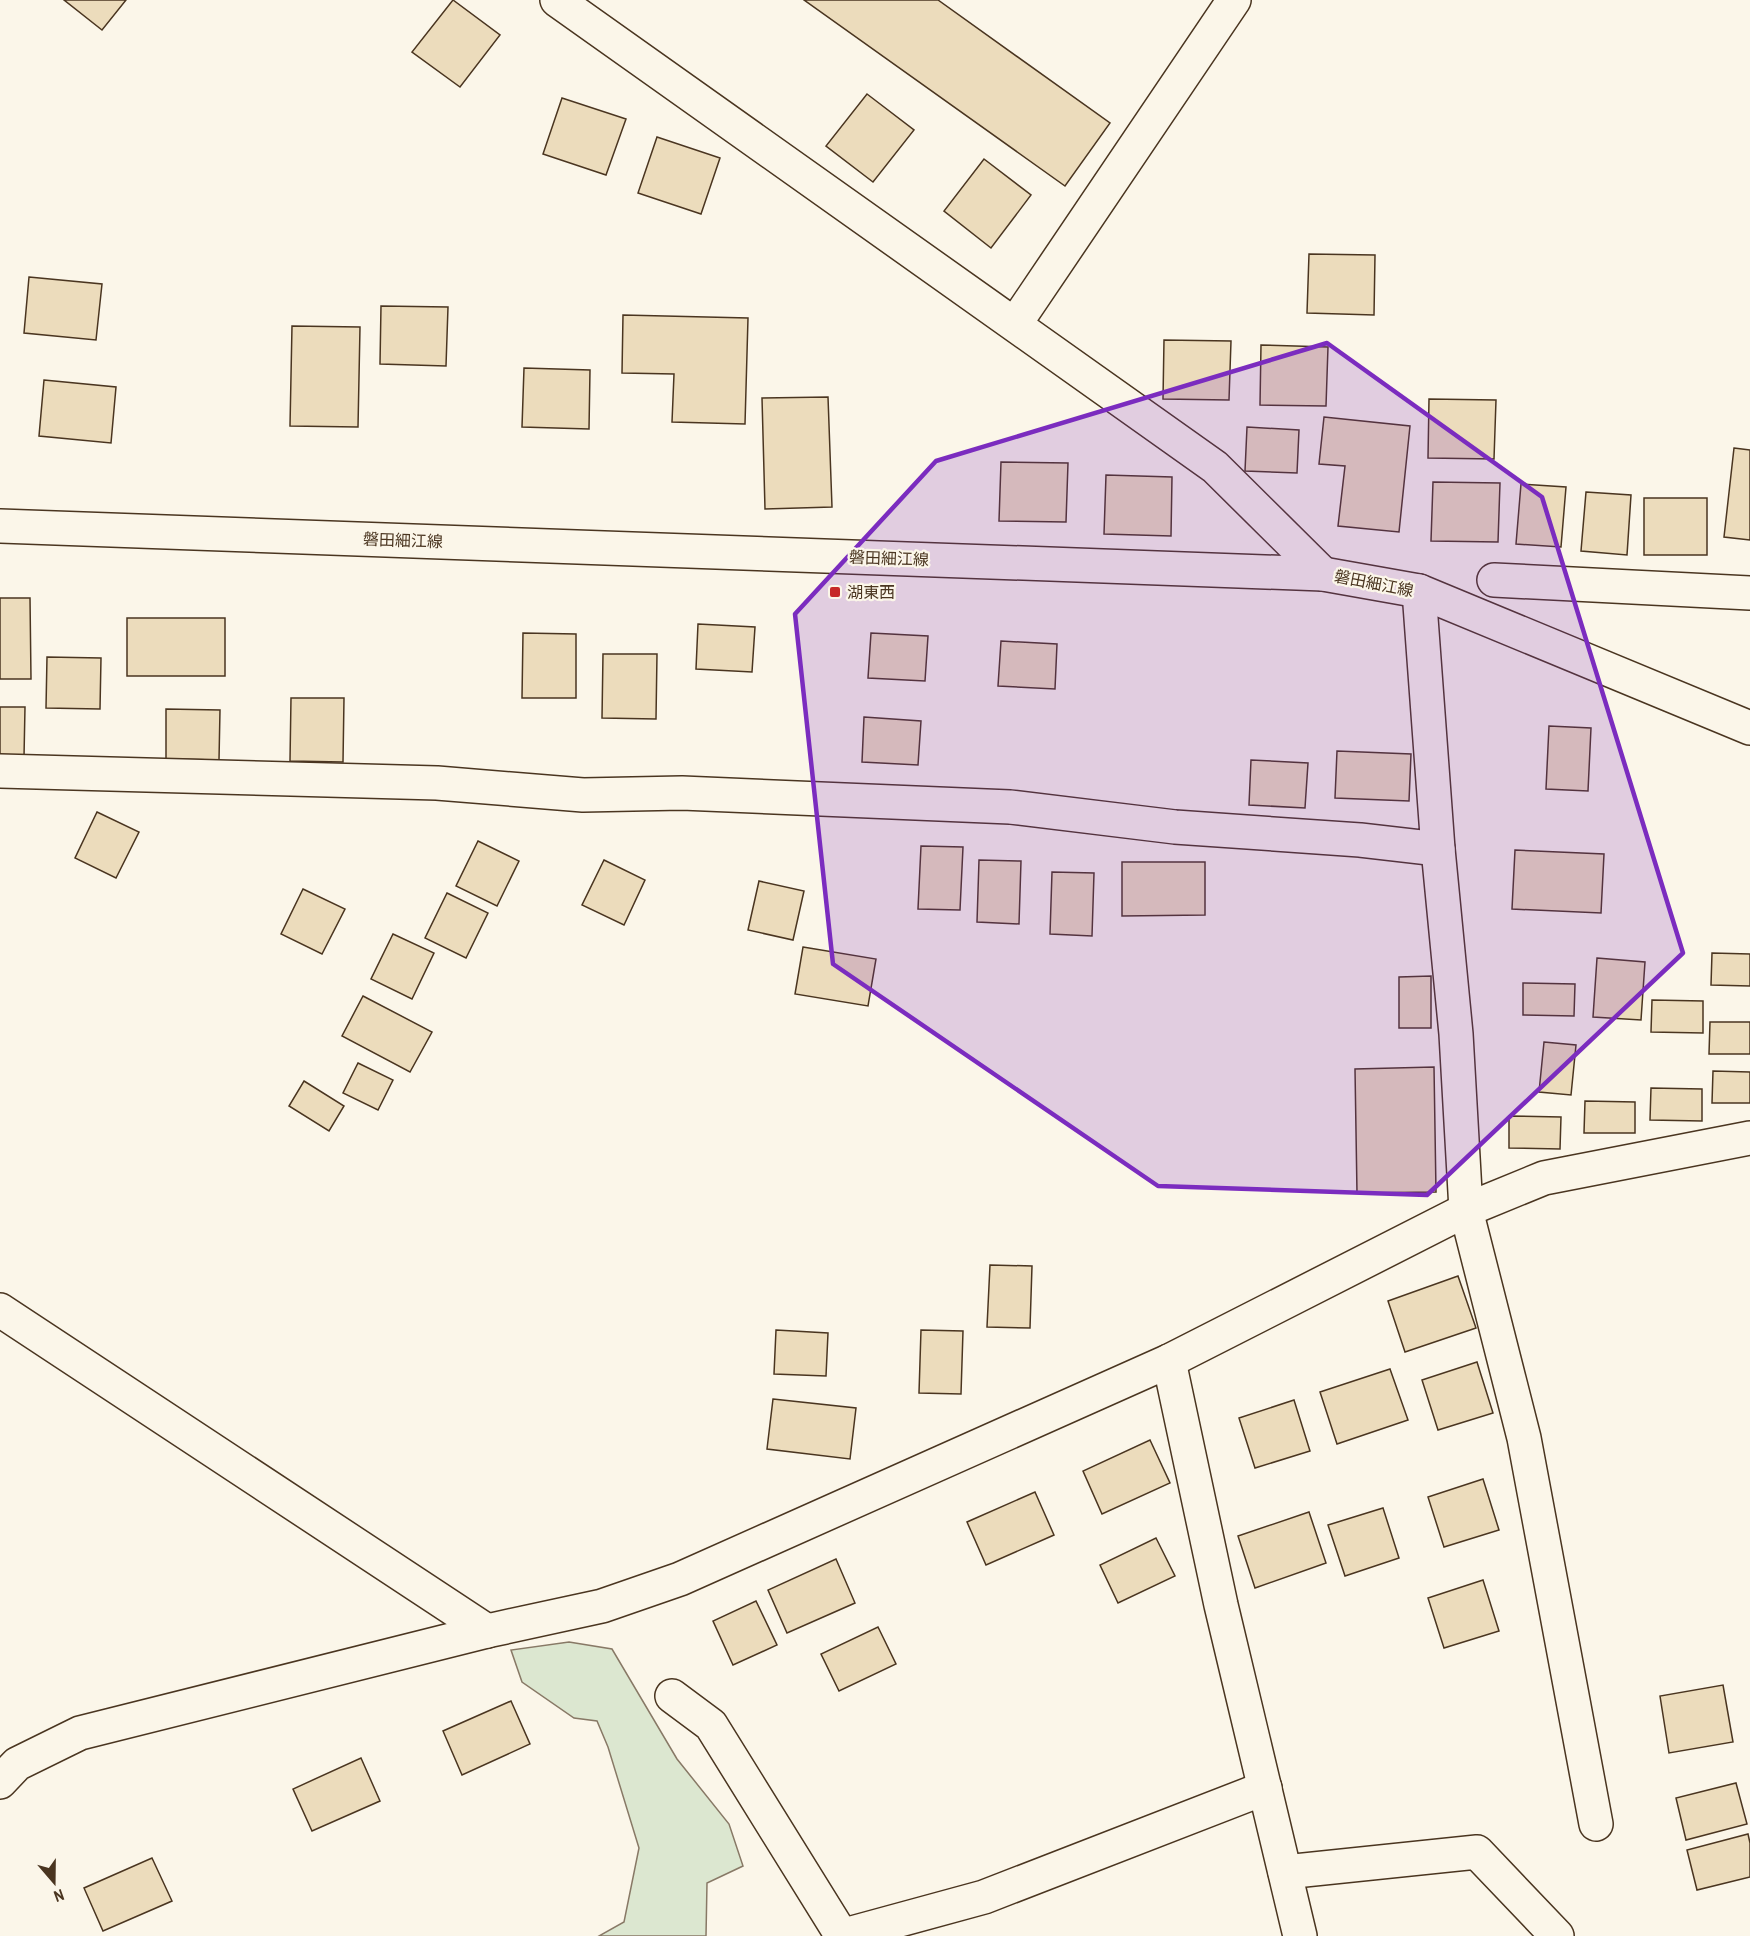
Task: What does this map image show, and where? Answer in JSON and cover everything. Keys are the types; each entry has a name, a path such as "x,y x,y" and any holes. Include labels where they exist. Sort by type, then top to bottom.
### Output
{"street":[{"path":"557,0 1215,467 1323,574"},
{"path":"1015,324 1234,0"},
{"name":"磐田細江線","path":"0,526 1323,574 1419,591 1750,728"},
{"path":"1494,580 1750,593"},
{"path":"1419,591 1438,849 1456,1034 1466,1210 1524,1438 1596,1824"},
{"path":"0,771 437,783 583,795 682,793 1010,807 1175,827 1360,840 1438,849"},
{"path":"0,1782 17,1764 80,1733 487,1631 603,1606 680,1579 1169,1361 1466,1210 1544,1178 1750,1138"},
{"path":"0,1310 487,1631"},
{"path":"1169,1361 1221,1605 1300,1936"},
{"path":"672,1696 711,1725 858,1934 984,1897 1265,1788"},
{"path":"1285,1872 1477,1852 1557,1936"}],"highlighted area":[{"path":"1327,343 1542,497 1683,953 1427,1195 1158,1186 833,964 795,614 936,461"}],"green space":[{"path":"569,1642 612,1649 677,1759 729,1824 743,1866 707,1883 706,1936 599,1936 624,1922 639,1848 608,1747 597,1721 574,1718 522,1682 511,1650"}],"building":[{"path":"64,0 126,0 102,30"},
{"path":"453,0 500,35 460,87 412,52"},
{"path":"804,0 938,0 1110,123 1065,186"},
{"path":"867,94 914,130 873,182 826,146"},
{"path":"562,98 626,119 606,175 543,154"},
{"path":"657,137 720,158 701,214 638,193"},
{"path":"984,159 1031,195 991,248 944,211"},
{"path":"1309,254 1375,255 1374,315 1307,313"},
{"path":"29,277 102,284 96,340 24,333"},
{"path":"381,306 448,307 446,366 380,364"},
{"path":"623,315 748,318 745,424 672,422 674,374 622,373"},
{"path":"292,326 360,327 358,427 290,426"},
{"path":"1164,340 1231,341 1229,400 1163,399"},
{"path":"1261,345 1328,347 1326,406 1260,405"},
{"path":"524,368 590,370 589,429 522,427"},
{"path":"44,380 116,387 111,443 39,436"},
{"path":"828,397 832,507 765,509 762,398"},
{"path":"1429,399 1496,400 1494,459 1428,458"},
{"path":"1324,417 1410,426 1399,532 1338,526 1345,466 1319,464"},
{"path":"1247,427 1299,430 1297,473 1245,471"},
{"path":"1734,448 1750,450 1750,540 1724,537"},
{"path":"1001,462 1068,463 1066,522 999,521"},
{"path":"1106,475 1172,477 1171,536 1104,534"},
{"path":"1433,482 1500,483 1498,542 1431,541"},
{"path":"1521,484 1566,487 1561,547 1516,544"},
{"path":"1586,492 1631,495 1627,555 1581,551"},
{"path":"1644,498 1707,498 1707,555 1644,555"},
{"path":"0,598 30,598 31,679 0,679"},
{"path":"127,618 225,618 225,676 127,676"},
{"path":"698,624 755,627 752,672 696,669"},
{"path":"523,633 576,634 576,698 522,698"},
{"path":"871,633 928,636 925,681 868,678"},
{"path":"1001,641 1057,644 1055,689 998,686"},
{"path":"603,654 657,654 656,719 602,718"},
{"path":"47,657 101,658 100,709 46,708"},
{"path":"291,698 344,698 343,762 290,761"},
{"path":"0,707 25,707 24,757 0,757"},
{"path":"166,709 220,710 219,760 166,759"},
{"path":"864,717 921,721 918,765 862,762"},
{"path":"1549,726 1591,728 1588,791 1546,789"},
{"path":"1337,751 1411,754 1409,801 1335,798"},
{"path":"1251,760 1308,763 1305,808 1249,805"},
{"path":"97,812 139,832 116,878 75,858"},
{"path":"478,841 519,861 497,906 456,886"},
{"path":"921,846 963,847 960,910 918,909"},
{"path":"1515,850 1604,854 1601,913 1512,909"},
{"path":"604,860 645,880 624,925 582,905"},
{"path":"979,860 1021,861 1019,924 977,922"},
{"path":"1122,862 1205,862 1205,915 1122,916"},
{"path":"1052,872 1094,873 1092,936 1050,934"},
{"path":"759,881 804,891 793,940 748,930"},
{"path":"303,889 345,909 322,954 281,934"},
{"path":"447,893 488,913 466,958 425,938"},
{"path":"393,934 434,953 412,999 371,979"},
{"path":"803,947 876,959 868,1006 795,994"},
{"path":"1712,953 1750,954 1750,986 1711,985"},
{"path":"1597,958 1645,962 1641,1020 1593,1017"},
{"path":"1431,976 1431,1028 1399,1028 1399,977"},
{"path":"1523,983 1575,984 1574,1016 1523,1015"},
{"path":"363,996 432,1032 410,1072 342,1036"},
{"path":"1652,1000 1703,1001 1703,1033 1651,1032"},
{"path":"1710,1022 1750,1022 1750,1054 1709,1054"},
{"path":"1544,1042 1576,1045 1571,1095 1539,1092"},
{"path":"358,1063 393,1080 378,1110 343,1093"},
{"path":"1434,1067 1436,1192 1357,1193 1355,1069"},
{"path":"1713,1071 1750,1072 1750,1103 1712,1103"},
{"path":"304,1081 344,1106 329,1131 289,1106"},
{"path":"1651,1088 1702,1089 1702,1121 1650,1120"},
{"path":"1585,1101 1635,1102 1635,1133 1584,1133"},
{"path":"1509,1116 1561,1117 1560,1149 1509,1148"},
{"path":"990,1265 1032,1266 1030,1328 987,1327"},
{"path":"1458,1276 1476,1328 1405,1352 1388,1301"},
{"path":"776,1330 828,1333 826,1376 774,1374"},
{"path":"921,1330 963,1331 961,1394 919,1393"},
{"path":"1477,1362 1493,1413 1438,1430 1422,1380"},
{"path":"1390,1369 1408,1420 1337,1444 1320,1392"},
{"path":"773,1399 856,1408 850,1459 767,1449"},
{"path":"1294,1400 1310,1451 1255,1468 1239,1418"},
{"path":"1150,1440 1170,1483 1102,1514 1083,1471"},
{"path":"1483,1479 1499,1530 1444,1547 1428,1497"},
{"path":"1035,1492 1054,1535 986,1565 967,1522"},
{"path":"1383,1508 1399,1558 1345,1576 1328,1525"},
{"path":"1309,1512 1326,1563 1255,1588 1238,1536"},
{"path":"1156,1538 1175,1576 1118,1603 1100,1565"},
{"path":"836,1559 855,1603 787,1633 768,1590"},
{"path":"1483,1580 1499,1631 1444,1648 1428,1598"},
{"path":"756,1601 777,1645 733,1665 713,1621"},
{"path":"878,1627 896,1664 839,1691 821,1654"},
{"path":"1723,1685 1733,1742 1669,1753 1660,1696"},
{"path":"511,1701 530,1744 462,1775 443,1731"},
{"path":"361,1758 380,1801 312,1831 293,1789"},
{"path":"1736,1783 1747,1824 1686,1840 1676,1798"},
{"path":"1748,1834 1750,1877 1697,1890 1687,1850"},
{"path":"152,1858 172,1901 103,1931 84,1888"}],"place":[{"name":"湖東西","path":"835,592"}]}
